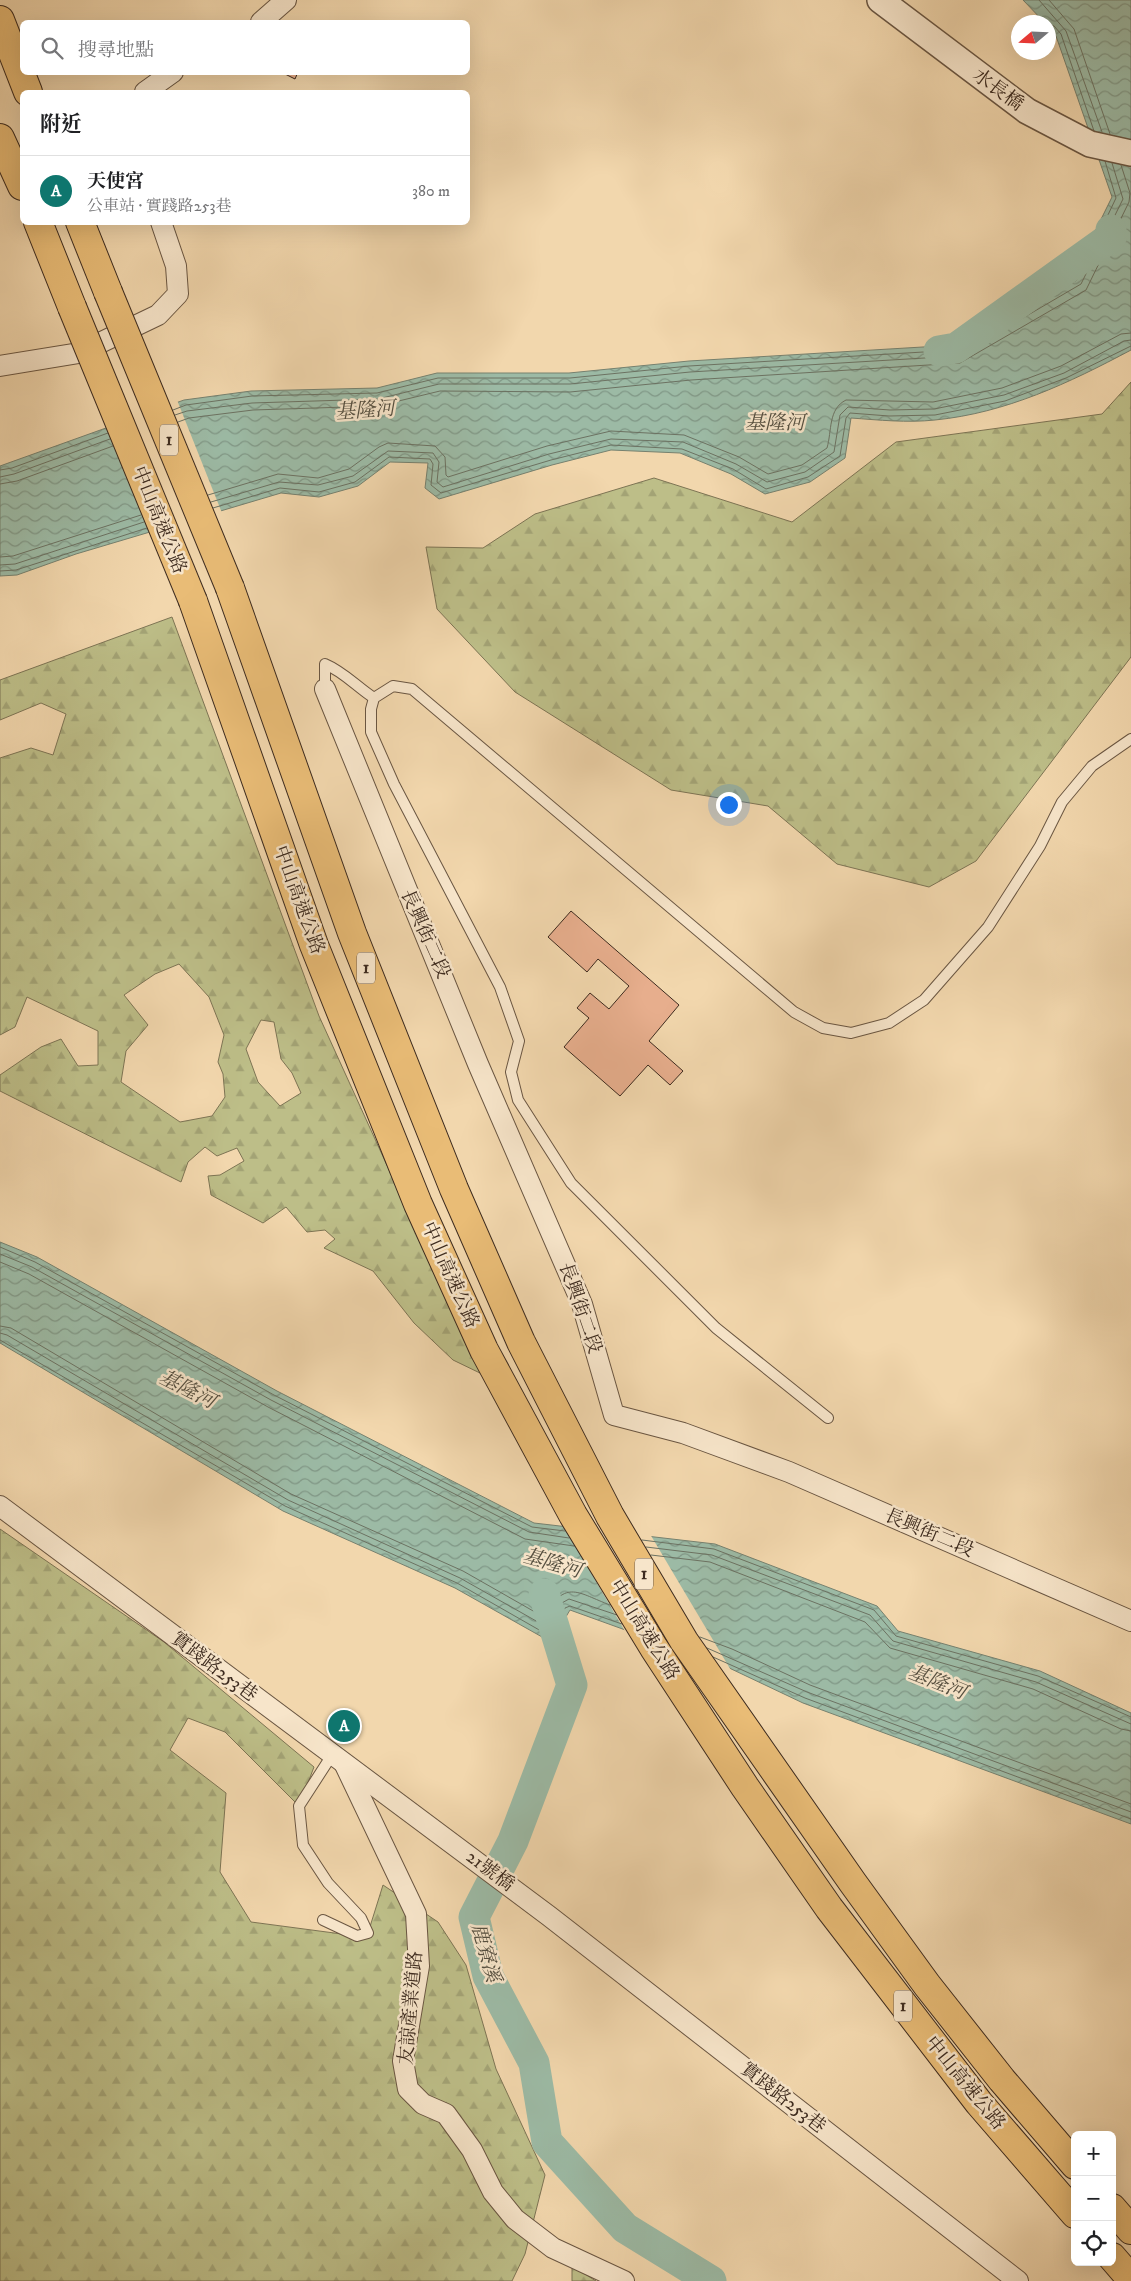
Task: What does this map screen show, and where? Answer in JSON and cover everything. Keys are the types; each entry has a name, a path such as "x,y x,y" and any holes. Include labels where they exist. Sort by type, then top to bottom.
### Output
{"highway":[{"path":"0,20 20,71"},
{"path":"0,56 20,95"},
{"path":"21,75 27,90"},
{"path":"0,138 20,182"},
{"name":"中山高速公路","path":"39,225 193,601 314,944 418,1204 484,1350 573,1515 654,1648 745,1787 829,1908 898,1999 979,2103 1071,2209"},
{"name":"中山高速公路","path":"81,225 230,588 352,933 454,1189 521,1342 610,1516 679,1633 790,1794 928,1985 1002,2080 1071,2159"},
{"path":"1116,2213 1131,2230"},
{"path":"1116,2262 1131,2279"}],"street":[{"path":"263,20 286,0"},
{"name":"水長橋","path":"880,0 1027,111 1090,144 1131,153"},
{"path":"148,90 169,75"},
{"path":"0,366 79,353 158,315 178,294 176,266 161,225"},
{"name":"長興街二段","path":"325,688 478,1064 582,1304 614,1415 683,1433 789,1472 1131,1621"},
{"name":"實踐路253巷","path":"0,1506 338,1760 430,1825"},
{"name":"友諒產業道路","path":"338,1760 368,1815 416,1914 419,1966 403,2061 408,2089 423,2104 446,2114 472,2150 493,2192 515,2219 553,2248 624,2281"},
{"path":"368,1815 370,1803 376,1797 395,1800"},
{"name":"21號橋","path":"430,1825 549,1916"},
{"name":"實踐路253巷","path":"549,1916 1018,2281"}],"lane":[{"path":"325,688 325,664 341,671 354,684 374,698"},
{"path":"828,1418 716,1328 571,1183 533,1127 518,1100 512,1084 511,1072 519,1041 514,1024 500,987 394,784 371,732 371,708 374,698 393,686 412,690 794,1012 823,1028 851,1033 889,1023 924,1000 988,928 1040,846 1062,802 1092,766 1131,739"},
{"path":"323,1920 357,1936 368,1933 361,1918 328,1883 303,1845 299,1806 338,1760"}],"green space":[{"path":"1131,382 1131,657 976,861 929,887 837,864 768,806 671,790 515,692 437,609 426,547 483,548 535,514 654,478 792,522 896,442 1102,414"},
{"path":"172,617 319,1016 482,1374 453,1360 414,1323 373,1271 324,1248 335,1239 325,1230 307,1232 286,1207 263,1223 211,1195 208,1176 220,1175 244,1161 237,1148 217,1156 205,1147 188,1162 181,1182 0,1091 0,1075 41,1047 61,1039 78,1066 98,1065 98,1031 27,997 15,1027 0,1035 0,758 31,748 53,755 66,714 41,703 0,720 0,680","holes":["179,964 209,997 224,1035 218,1062 223,1074 225,1097 212,1116 180,1122 121,1082 126,1051 148,1025 124,995 155,974","261,1020 274,1022 281,1059 292,1073 301,1093 280,1106 258,1082 246,1049"]},
{"path":"0,1529 164,1642 314,1767 299,1806 225,1732 188,1718 170,1750 226,1793 220,1872 251,1922 357,1936 368,1933 383,1885 438,1922 466,1965 496,2069 545,2175 525,2254 512,2281 0,2281"},
{"path":"572,2266 596,2281 572,2281"}],"water":[{"name":"基隆河","path":"1023,0 1131,0 1131,350 1060,385 987,411 924,421 851,418 845,458 810,482 765,494 731,474 680,453 611,450 552,465 439,499 425,488 428,463 390,462 358,486 319,497 281,493 76,554 17,575 0,576 0,466 184,400 251,391 377,388 437,373 569,373 689,361 956,345 1073,276 1112,197 1056,36 1056,15 1037,15"},
{"name":"基隆河","path":"0,1242 37,1257 277,1391 534,1523 715,1544 877,1606 898,1631 1040,1671 1131,1713 1131,1824 803,1703 725,1666 570,1610 551,1642 455,1588 283,1511 0,1343"}],"pier":[{"path":"177,400 222,513 155,533 110,424"},
{"path":"562,1523 650,1534 732,1672 626,1633"}],"building":[{"path":"287,75 297,75 295,79"},
{"path":"571,911 679,1005 649,1041 683,1071 670,1085 648,1065 620,1096 564,1047 589,1018 577,1008 590,993 609,1009 629,986 598,959 587,972 548,937"}],"waterway":[{"name":"基隆河","path":"939,351 956,348 1111,237 1111,230"},
{"name":"鹿寮溪","path":"544,1594 572,1685 513,1841 474,1917 488,1976 534,2063 547,2142 625,2228 711,2281"}],"place":[{"name":"天使宮","path":"344,1726"}]}
